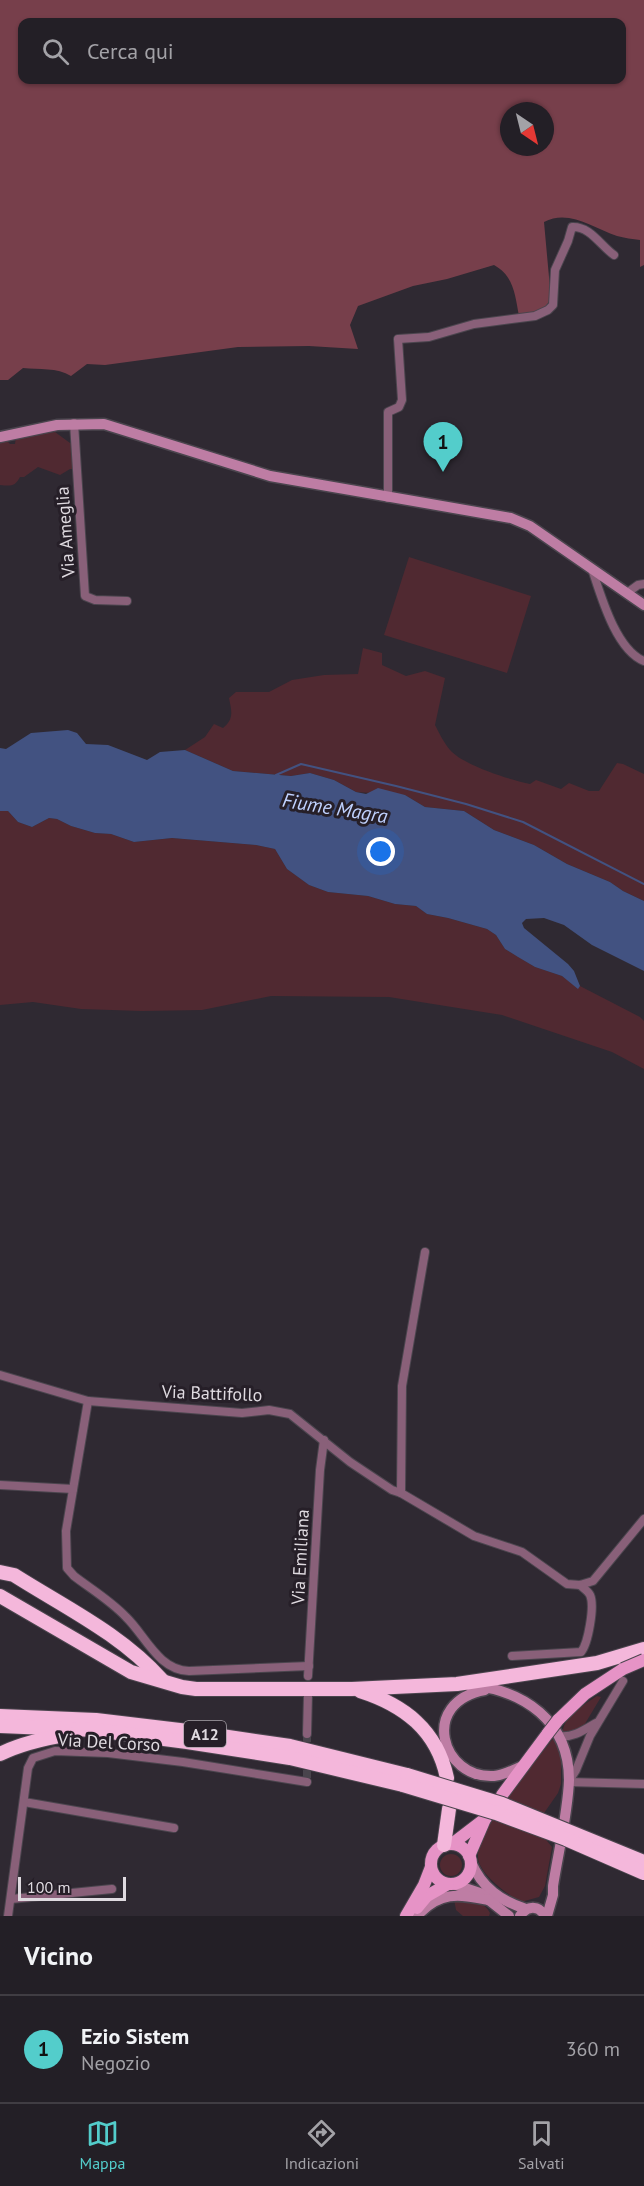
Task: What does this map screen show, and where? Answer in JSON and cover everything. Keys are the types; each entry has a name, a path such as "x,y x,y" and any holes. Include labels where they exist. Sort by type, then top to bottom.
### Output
{"highway":[{"path":"0,1572 14,1575 99,1626 143,1658 162,1680"},
{"path":"0,1596 130,1672 182,1687 206,1689 352,1689 457,1684 597,1663 644,1649"},
{"path":"352,1689 399,1707 414,1719 429,1735 438,1750 447,1778"},
{"name":"A12","path":"0,1716 69,1718 188,1731 290,1746 405,1780 502,1804 644,1862"},
{"name":"A12","path":"0,1725 95,1730 290,1758 405,1780 566,1839 644,1873"},
{"path":"0,1754 48,1738 95,1730"},
{"path":"448,1809 448,1845"}],"main road":[{"path":"0,437 32,429 74,423 104,424 270,476 511,518 530,526 644,605"},
{"path":"502,1795 525,1765 553,1735 558,1720 585,1694 608,1678 644,1660"},
{"path":"457,1684 511,1694 538,1710 547,1718 567,1761 569,1781 553,1896 546,1916"},
{"path":"491,1689 466,1695 453,1704 447,1712 444,1735 448,1749 464,1767 484,1776 501,1775 525,1765"},
{"path":"406,1916 424,1886 432,1857 486,1818 470,1859 468,1875 460,1883 451,1884 427,1896 411,1916"},
{"path":"448,1845 461,1847 470,1859 475,1872 490,1891 507,1903 527,1911 542,1911 546,1916"},
{"path":"431,1867 437,1879 480,1893 509,1916"},
{"path":"527,1911 546,1897 553,1886"},
{"path":"417,1916 428,1904 451,1895 489,1900"}],"street":[{"path":"388,498 388,412 399,407 402,400 398,339 429,337 474,324 535,316 548,310 553,305 555,270 572,226 587,230 614,255"},
{"name":"Via Ameglia","path":"74,423 85,596 95,600 127,601"},
{"path":"592,569 615,628 624,644 631,653 644,661"},
{"path":"627,592 644,584"},
{"path":"401,1493 402,1386 425,1252"},
{"name":"Via Battifollo","path":"0,1375 88,1401 242,1413 269,1410 290,1414 350,1462 392,1490 474,1536 522,1552 567,1584 580,1585"},
{"path":"88,1401 66,1531 67,1568 126,1616 166,1664 176,1669 189,1671 309,1666"},
{"name":"Via Emiliana","path":"308,1676 320,1470 324,1440"},
{"path":"0,1485 73,1489"},
{"path":"512,1656 581,1652 586,1646 592,1604 589,1594 580,1585 593,1581 644,1519"},
{"path":"569,1781 590,1736 623,1681"},
{"path":"307,1734 308,1694"},
{"path":"553,1735 566,1737 579,1733 598,1722"},
{"name":"Via Del Corso","path":"8,1916 28,1768 33,1758 55,1751 108,1753 183,1762 307,1782"},
{"path":"569,1781 644,1784"},
{"path":"24,1802 174,1828"},
{"path":"11,1899 112,1889"}],"shaded area":[{"path":"0,0 644,0 644,265 640,267 640,240 617,236 581,221 553,219 544,222 551,299 540,314 519,316 510,280 501,269 494,265 413,286 358,306 350,325 358,349 309,346 238,347 105,365 87,364 71,376 54,370 23,368 8,380 0,380"},
{"path":"55,432 70,443 77,444 78,469 70,469 60,475 38,467 24,477 20,477 14,484 0,485 0,441 6,440 10,444 15,444 16,437"},
{"path":"409,557 531,596 507,673 384,635"},
{"path":"363,648 382,653 382,665 406,676 425,671 445,678 435,725 456,756 476,766 530,784 536,780 561,789 569,783 589,791 599,791 617,763 644,774 644,901 610,882 567,864 534,845 494,830 464,811 425,807 405,795 356,792 334,780 310,773 291,776 233,771 185,750 205,737 214,724 223,728 227,725 231,714 229,698 236,692 269,692 292,680 324,675 358,674"},
{"path":"4,809 18,822 32,827 49,818 95,833 111,834 134,842 172,838 256,845 275,849 287,869 309,885 328,892 368,896 395,904 416,906 427,914 487,929 496,935 505,949 535,967 562,976 578,988 580,986 640,1017 644,1021 644,1069 612,1052 502,1015 389,997 271,996 202,1010 81,1009 33,1002 0,1005 0,811"},
{"path":"597,1696 601,1697 583,1727 567,1733 563,1731 571,1715"},
{"path":"554,1737 561,1758 561,1784 558,1793 542,1816 542,1835 552,1847 545,1886 539,1897 521,1902 502,1889 483,1870 478,1857 480,1845 497,1813"},
{"path":"447,1854 455,1854 462,1861 462,1869 455,1876 447,1876 440,1869 440,1861"},
{"path":"454,1899 479,1903 487,1909 489,1916 463,1916 456,1910"}],"water":[{"name":"Fiume Magra","path":"68,730 77,733 86,744 108,745 147,760 160,752 185,750 233,771 291,776 310,773 334,780 356,792 366,794 378,788 405,795 425,807 464,811 494,830 534,845 567,864 610,882 644,901 644,971 592,945 564,925 544,918 526,919 522,923 524,928 574,971 580,986 578,989 562,976 535,967 505,949 496,935 487,929 427,914 416,906 395,904 368,896 328,892 309,885 287,869 275,849 256,845 172,838 134,842 111,834 95,833 71,826 57,819 49,818 32,827 18,822 8,811 0,811 0,748 6,749 31,733"}],"waterway":[{"path":"276,775 301,764 466,804 523,822 644,884"}],"tunnel":[{"path":"307,1734 307,1780"}],"place":[{"name":"Ezio Sistem","path":"443,472"}]}
